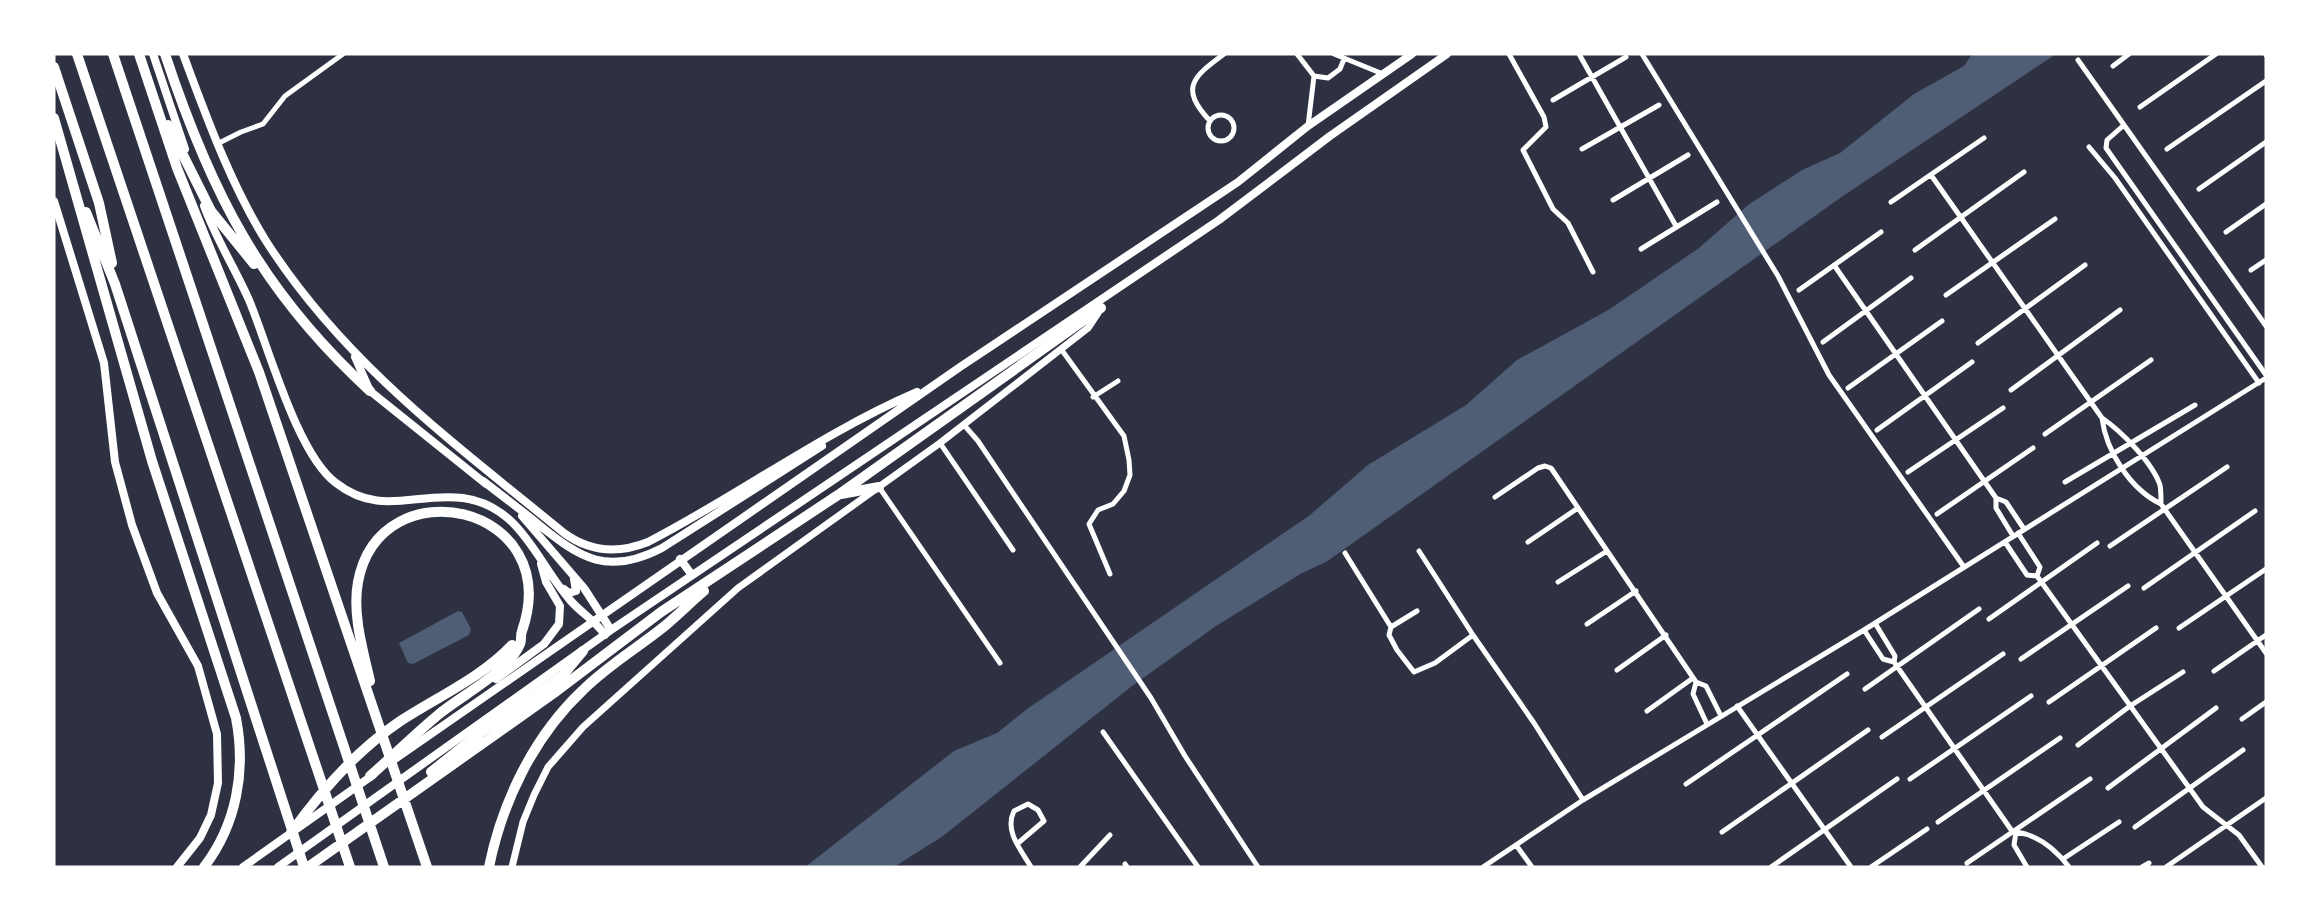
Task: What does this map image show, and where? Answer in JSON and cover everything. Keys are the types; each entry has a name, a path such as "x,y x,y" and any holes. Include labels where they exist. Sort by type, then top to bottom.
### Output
{"highway":[{"path":"77,54 350,867"},
{"path":"113,54 384,867"},
{"path":"139,54 198,221 248,340 427,867"},
{"path":"165,54 209,173 272,285"},
{"path":"54,67 104,222 115,284"},
{"path":"157,107 211,211 316,338 370,391"},
{"path":"54,118 152,461 238,727 241,752 237,793 223,839 204,867"},
{"path":"73,178 115,284 305,867"},
{"path":"305,867 544,700 661,612 838,495 1101,308"},
{"path":"838,495 879,487"},
{"path":"370,776 438,715 501,668 521,644 521,633 528,613 530,593 519,555 498,529 477,517 462,512 428,512 395,526 373,549 361,572 357,594 360,633 381,727"},
{"path":"489,867 508,803 525,767 544,737 581,691 666,625 727,569"},
{"path":"289,836 320,793 370,745 398,723 491,664 521,633"},
{"path":"305,867 419,782 480,733 563,675 583,651"}],"main road":[{"path":"153,54 208,216 250,302 308,451 320,468 348,491 379,502 453,497 488,504 515,523 580,610 597,617"},
{"path":"183,54 217,144 265,239 302,293 353,353 431,425 564,533 584,544 604,550 629,549 648,542 768,470 883,407 932,386"},
{"path":"243,867 597,617 932,386 1238,183 1308,126 1412,54"},
{"path":"278,867 692,575 1238,206 1330,136 1448,54"},
{"path":"54,201 104,363 115,462 129,515 157,593 198,666 217,734 218,783 211,815 200,838 177,867"},
{"path":"1101,308 1118,289"},
{"path":"353,353 370,391 575,552 609,563 630,561 662,548 883,407"},
{"path":"483,481 535,530 571,572 608,633"},
{"path":"443,725 465,701 532,653 555,633 559,624 560,606 546,582 539,556"},
{"path":"681,559 692,575"},
{"path":"558,583 569,593 576,591 577,583 571,572"}],"street":[{"path":"217,144 263,124 285,96 343,54"},
{"path":"1210,121 1193,100 1192,88 1199,74 1224,54"},
{"path":"1297,54 1314,76 1328,78 1340,69 1344,59"},
{"path":"1334,54 1383,74"},
{"path":"1509,54 1544,117 1546,127 1523,150 1526,159 1553,209 1568,223 1593,272"},
{"path":"1579,54 1676,226"},
{"path":"1642,54 1778,276 1829,375 1964,567"},
{"path":"2113,66 2129,54"},
{"path":"2140,107 2216,54"},
{"path":"1553,100 1626,57"},
{"path":"2078,60 2266,326"},
{"path":"1308,126 1314,76"},
{"path":"2167,149 2266,81"},
{"path":"1582,149 1659,105"},
{"path":"1218,115 1228,116 1235,127 1231,137 1221,141 1213,139 1208,131 1210,121 1218,115"},
{"path":"1483,867 1583,800 1864,630 2266,377 2106,148 2107,140 2124,125"},
{"path":"1891,202 1984,138"},
{"path":"2199,189 2266,142"},
{"path":"2089,147 2115,178 2195,288 2259,383"},
{"path":"1613,200 1688,155"},
{"path":"1915,250 2024,172"},
{"path":"1931,175 1959,218 2091,400 2102,418 2104,434 2122,468 2145,496 2163,507 2266,653"},
{"path":"1641,249 1717,202"},
{"path":"2226,232 2266,204"},
{"path":"1946,295 2055,219"},
{"path":"1799,290 1881,232"},
{"path":"2251,270 2266,260"},
{"path":"1834,265 1897,352 1984,482 1996,498 2006,502 2024,529"},
{"path":"1978,343 2085,265"},
{"path":"1823,342 1911,278"},
{"path":"512,867 523,822 534,795 548,768 572,738 738,588 964,425 1088,328 1101,308"},
{"path":"2011,390 2120,310"},
{"path":"1848,388 1942,321"},
{"path":"1061,349 1094,398 1124,436 1130,475 1124,491 1113,504 1098,510 1089,524 1110,574"},
{"path":"2045,434 2151,360"},
{"path":"1877,430 1972,362"},
{"path":"1094,398 1118,381"},
{"path":"2065,482 2131,445 2195,405"},
{"path":"1908,472 2003,408"},
{"path":"2102,418 2117,428 2141,456 2160,485 2163,507"},
{"path":"964,425 978,441 1146,691 1258,867"},
{"path":"940,443 1013,550"},
{"path":"1937,514 2033,448"},
{"path":"1495,497 1523,476 1545,466 1551,468 1695,680 1706,686 1721,716"},
{"path":"2110,546 2163,507 2227,467"},
{"path":"879,487 1000,663"},
{"path":"1996,498 1996,508 2040,567 2037,576"},
{"path":"1528,542 1578,508"},
{"path":"2144,588 2255,511"},
{"path":"2005,542 2027,575 2037,576 2070,625 2162,748 2189,789 2210,814 2239,835 2263,862"},
{"path":"1989,619 2097,543"},
{"path":"1419,551 1583,800"},
{"path":"1558,582 1607,551"},
{"path":"1345,553 1391,627"},
{"path":"2179,628 2266,569"},
{"path":"2021,659 2128,586"},
{"path":"1587,624 1636,591"},
{"path":"1865,688 1896,664 1979,609"},
{"path":"1417,611 1391,627 1389,635 1414,672 1435,663 1473,635"},
{"path":"1875,623 1894,656 1896,664 2014,832 2014,844 2027,867"},
{"path":"2049,702 2156,628"},
{"path":"1864,630 1883,659 1896,664"},
{"path":"1617,669 1666,635"},
{"path":"2214,671 2266,635"},
{"path":"1882,737 2003,654"},
{"path":"2078,745 2130,706 2183,672"},
{"path":"1686,784 1846,674"},
{"path":"1647,711 1695,680"},
{"path":"1695,680 1693,694 1707,724"},
{"path":"1910,779 2031,696"},
{"path":"2242,719 2266,702"},
{"path":"1737,706 1851,867"},
{"path":"2108,788 2216,708"},
{"path":"1722,831 1791,785 1868,729"},
{"path":"1103,732 1198,867"},
{"path":"1938,822 2060,738"},
{"path":"2135,827 2243,750"},
{"path":"1771,867 1898,779"},
{"path":"1967,863 2090,779"},
{"path":"2166,867 2266,798"},
{"path":"1017,844 1044,821 1038,810 1028,804 1014,811 1011,816 1011,831 1017,844 1031,867"},
{"path":"2063,859 2120,822"},
{"path":"1871,867 1927,829"},
{"path":"2014,832 2042,841 2069,867"},
{"path":"1080,867 1110,834"},
{"path":"1516,845 1532,867"},
{"path":"2142,867 2149,863"}],"water":[{"path":"1972,54 2056,54 1843,196 1326,562 1302,573 1216,626 1132,686 943,836 894,867 805,867 954,751 997,733 1027,709 1310,515 1368,465 1466,405 1517,360 1610,309 1699,248 1748,205 1802,170 1840,153 1914,94 1964,66"},
{"path":"458,611 462,612 471,629 469,635 413,664 408,663 399,643"}]}
